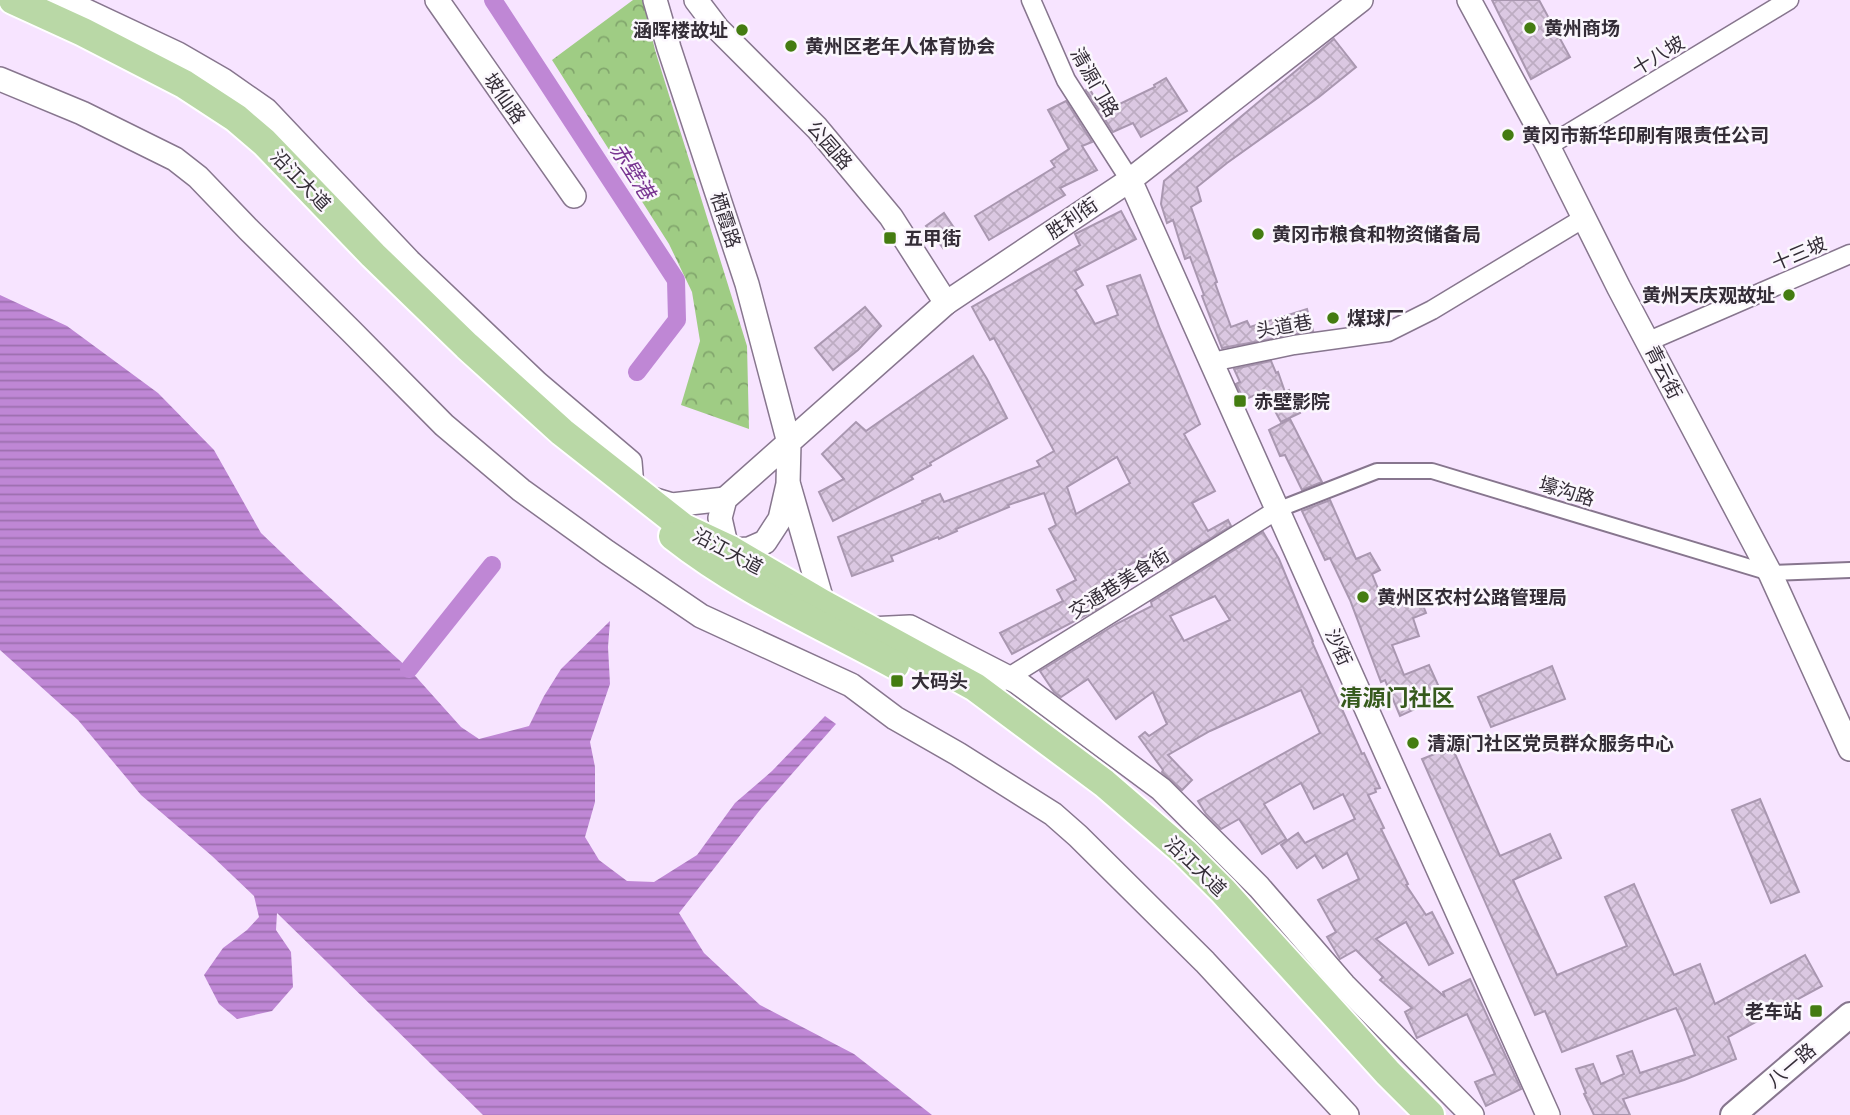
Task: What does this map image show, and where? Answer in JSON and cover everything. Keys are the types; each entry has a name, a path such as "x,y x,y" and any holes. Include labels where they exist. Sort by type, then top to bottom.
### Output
{"main road":[{"name":"沿江大道","path":"13,0 83,32 184,84 236,118 264,142 373,255 467,346 562,432 684,528 731,550 983,693 1104,783 1184,852 1223,891 1388,1073 1430,1115"},
{"name":"沿江大道","path":"0,11 157,87 188,104 235,139 424,326 510,405 692,552 754,590 976,709 1064,770 1151,844 1406,1115"},
{"name":"八一路","path":"1733,1115 1850,1015"}],"street":[{"path":"63,0 178,54 232,86 265,110 409,261 537,383 630,462 638,492 672,505 725,499 720,517 725,540 731,550"},
{"name":"坡仙路","path":"437,0 575,195"},
{"name":"栖霞路","path":"655,0 668,48 747,284 789,443 788,484"},
{"name":"公园路","path":"696,0 719,29 817,128 891,217 946,303"},
{"name":"清源门路","path":"1031,0 1066,80 1129,180"},
{"name":"胜利街","path":"725,499 946,303 1129,180 1361,0"},
{"name":"青云街","path":"1469,0 1770,573 1850,749"},
{"name":"十八坡","path":"1548,146 1789,0"},
{"path":"0,79 82,113 151,146 183,165 444,425 521,490 607,552 701,616 851,685 895,718 1053,814 1205,962 1347,1115"},
{"name":"沙街","path":"1129,180 1548,1115"},
{"name":"头道巷","path":"1212,362 1294,345 1388,332 1432,310 1584,218"},
{"name":"十三坡","path":"1649,341 1850,254"},
{"name":"壕沟路","path":"1277,510 1377,471 1432,471 1770,573 1850,570"},
{"path":"692,552 750,549 765,542 780,519 788,484"},
{"path":"788,484 823,604"},
{"name":"交通巷美食街","path":"983,693 1277,510"},
{"path":"869,629 910,627 1008,677 1161,789 1259,887 1344,985 1472,1115"}],"green space":[{"path":"633,0 643,0 655,50 747,346 749,429 681,405 700,341 692,292 669,244 552,60"}],"shaded area":[{"path":"0,295 67,326 158,393 214,450 261,533 409,669 461,727 479,739 529,726 561,669 610,621 610,684 590,742 595,767 595,802 585,837 599,860 627,881 654,882 697,855 735,803 772,771 825,716 836,724 760,810 679,913 704,953 760,1005 854,1054 932,1115 483,1115 277,913 276,930 291,952 293,987 272,1011 237,1019 219,1004 204,975 223,948 259,917 254,896 141,795 78,720 0,650"}],"building":[{"name":"黄州商场","path":"1492,0 1539,0 1570,57 1531,79"},
{"path":"1334,39 1356,67 1197,187 1201,201 1191,207 1231,327 1247,321 1250,327 1307,309 1313,331 1222,348 1190,257 1185,259 1173,220 1167,223 1161,204 1164,181"},
{"path":"1166,78 1187,111 1141,137 1133,123 1113,132 1086,90 1089,88 1103,112 1155,87 1154,85"},
{"path":"1066,101 1092,142 1082,146 1097,170 1060,188 1065,195 989,240 975,216 1055,167 1051,161 1069,149 1048,110"},
{"path":"1121,211 1136,239 1075,271 1083,285 1075,290 1095,324 1118,315 1107,286 1140,275 1200,424 1184,434 1215,491 1192,503 1208,531 1228,520 1231,526 1164,567 1155,551 1112,574 1122,591 1100,601 1103,605 1092,612 1012,654 1000,633 1063,601 1057,590 1076,580 1049,529 1056,525 1044,493 1008,505 1009,507 939,539 938,537 891,556 893,561 852,576 838,537 940,494 944,502 1040,466 1037,461 1054,451 994,338 990,340 972,307 1080,245 1075,234","holes":["1117,457 1130,483 1076,514 1067,487"]},
{"path":"944,213 959,235 943,248 926,226"},
{"path":"865,307 881,326 858,350 833,370 815,348"},
{"path":"973,356 1007,418 930,463 931,465 911,476 913,479 833,521 819,492 844,479 822,454 856,422 866,431"},
{"path":"1271,361 1285,392 1289,390 1300,413 1281,422 1264,391 1244,400 1236,384 1240,382 1234,369"},
{"path":"1290,419 1322,482 1302,490 1285,455 1280,456 1269,430"},
{"path":"1330,500 1356,559 1370,553 1380,570 1372,574 1383,601 1416,588 1426,613 1413,618 1419,636 1392,645 1404,675 1429,665 1443,696 1400,716 1385,680 1381,682 1350,600 1330,558 1325,560 1302,511"},
{"path":"1263,532 1279,559 1312,642 1380,788 1368,795 1408,884 1406,885 1426,915 1432,912 1453,953 1429,965 1406,922 1376,939 1445,997 1443,992 1470,979 1521,1089 1486,1106 1475,1082 1495,1074 1467,1014 1417,1038 1405,1012 1412,1008 1380,980 1383,977 1356,950 1340,959 1327,937 1336,932 1318,900 1359,879 1347,853 1323,868 1315,855 1297,868 1281,845 1298,833 1305,843 1355,819 1343,794 1314,809 1301,783 1264,804 1286,839 1262,854 1239,819 1221,829 1198,801 1320,733 1301,690 1210,731 1168,755 1192,780 1182,790 1162,772 1139,737 1145,732 1149,736 1167,724 1153,692 1116,719 1088,679 1061,697 1054,692 1040,671 1116,624 1152,606 1151,602","holes":["1215,596 1230,620 1184,641 1170,616"]},
{"path":"1552,666 1565,699 1491,727 1478,697"},
{"path":"1452,747 1500,856 1550,834 1561,858 1513,880 1557,975 1627,946 1605,897 1634,884 1674,975 1700,964 1715,1004 1805,955 1822,986 1728,1037 1736,1059 1684,1080 1623,1099 1630,1115 1594,1115 1576,1069 1593,1064 1601,1084 1624,1074 1617,1056 1632,1051 1640,1073 1695,1055 1683,1023 1676,1008 1562,1052 1545,1011 1535,1015 1422,759"},
{"path":"1760,799 1799,892 1771,903 1732,810"}],"waterway":[{"name":"赤壁港","path":"493,0 676,280 677,320 637,372"},
{"path":"409,669 492,565"}],"place":[{"name":"黄州商场","path":"1530,28"},
{"name":"涵晖楼故址","path":"742,30"},
{"name":"黄州区老年人体育协会","path":"791,46"},
{"name":"黄冈市新华印刷有限责任公司","path":"1508,135"},
{"name":"黄冈市粮食和物资储备局","path":"1258,234"},
{"name":"五甲街","path":"890,238"},
{"name":"黄州天庆观故址","path":"1789,295"},
{"name":"煤球厂","path":"1333,318"},
{"name":"赤壁影院","path":"1240,401"},
{"name":"黄州区农村公路管理局","path":"1363,597"},
{"name":"大码头","path":"897,681"},
{"name":"清源门社区党员群众服务中心","path":"1413,743"},
{"name":"老车站","path":"1816,1011"}],"district":[{"name":"清源门社区","path":"1397,698"}]}
